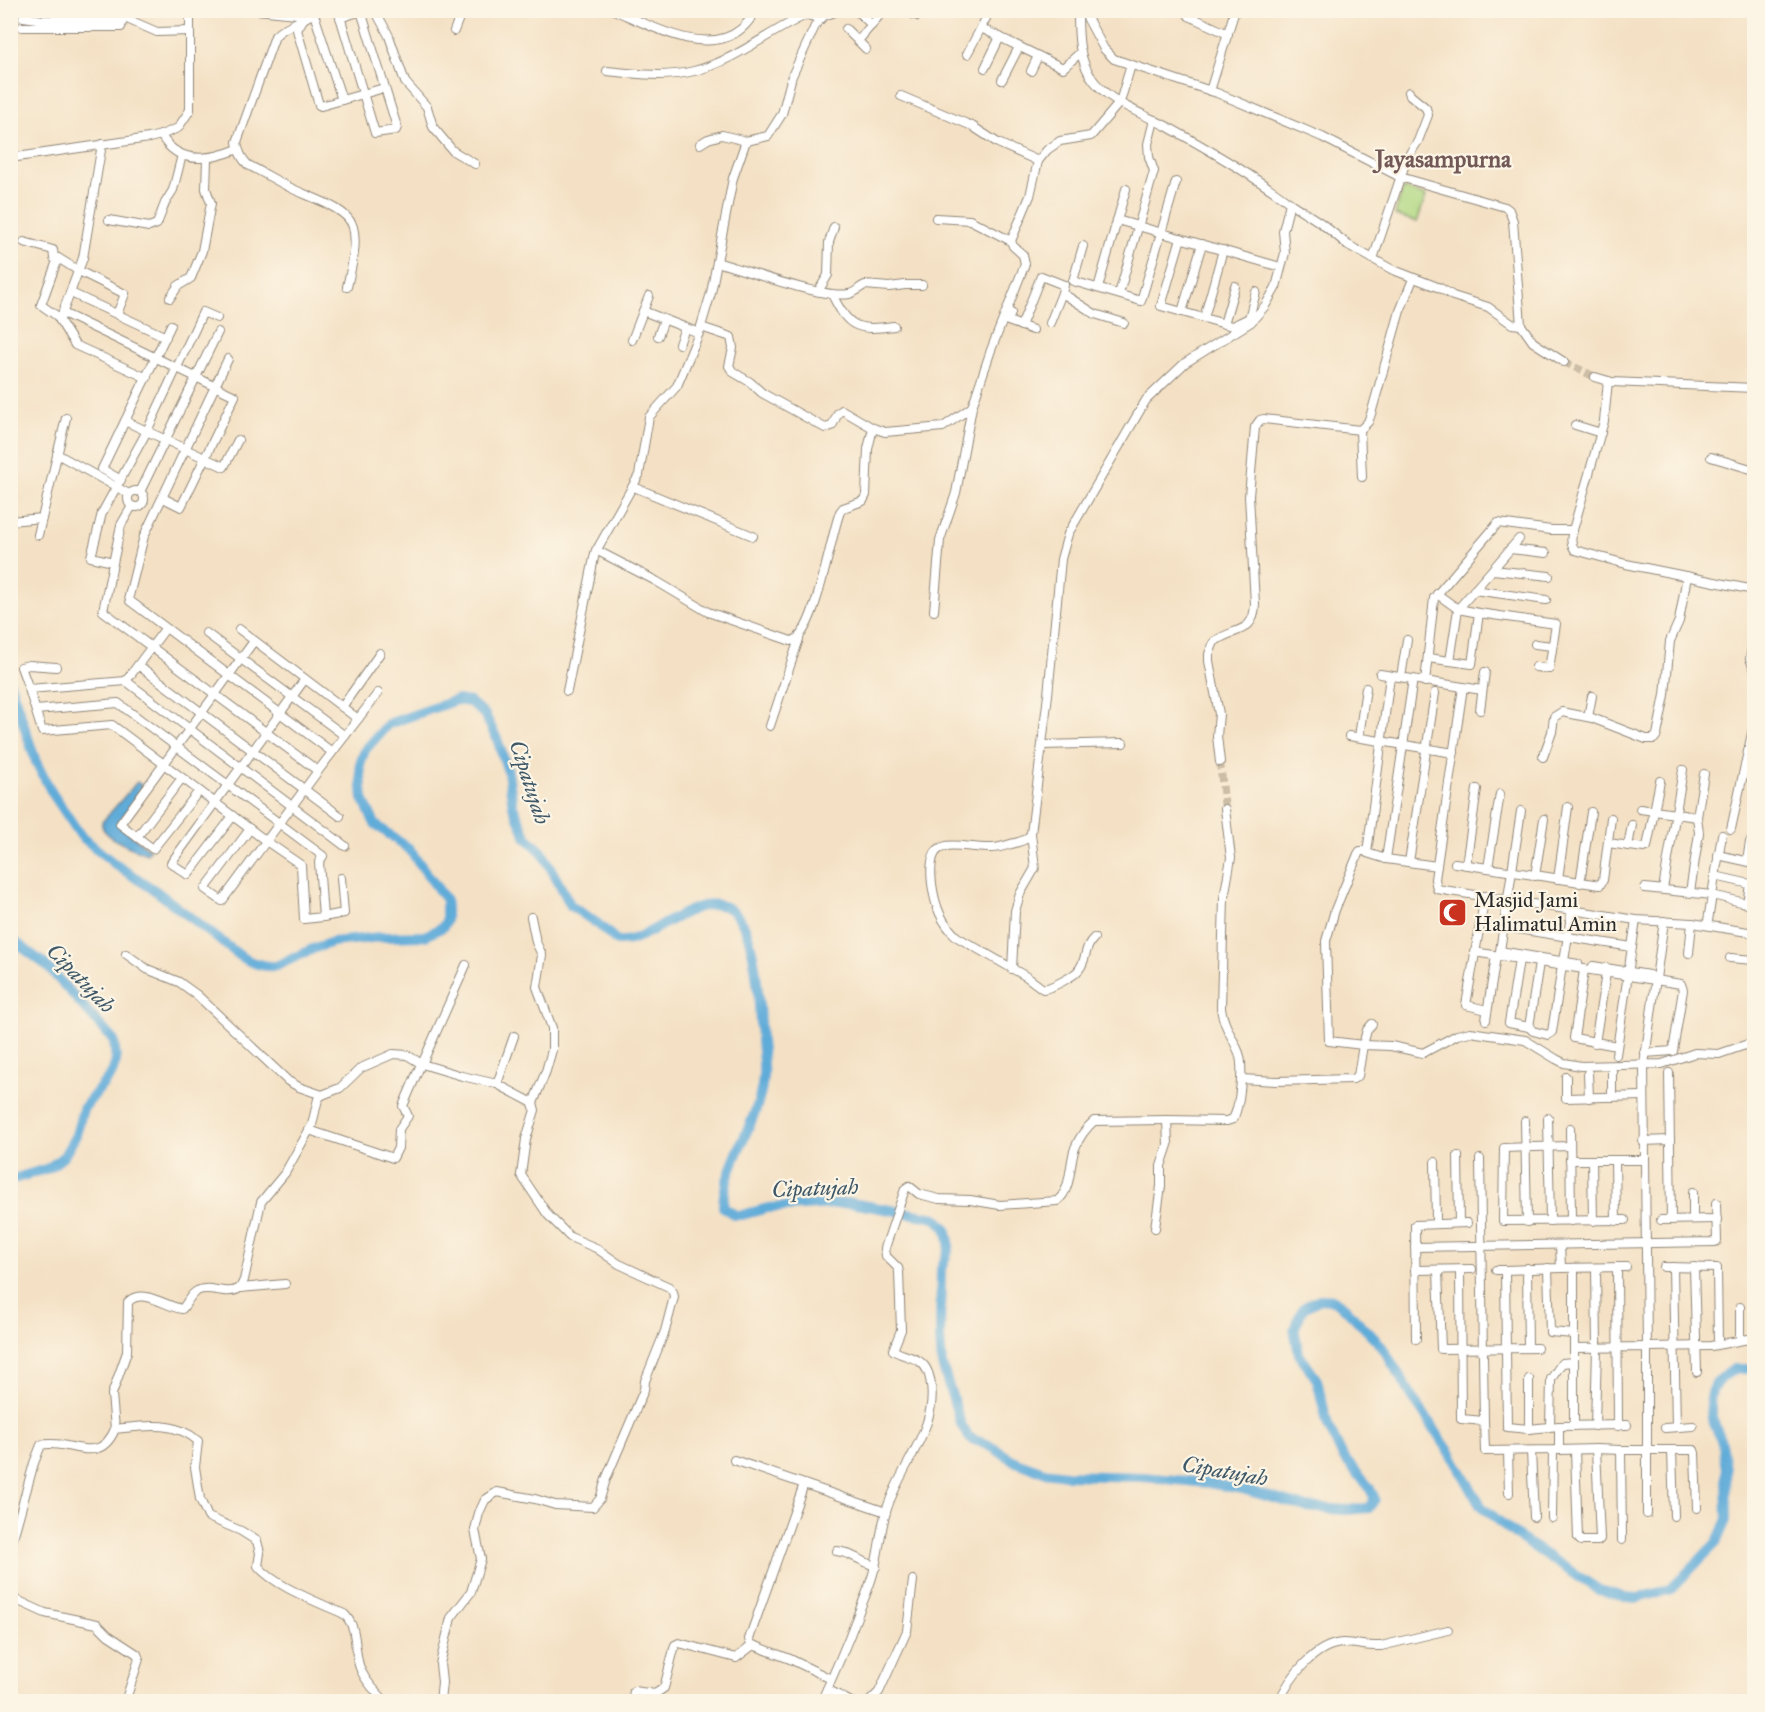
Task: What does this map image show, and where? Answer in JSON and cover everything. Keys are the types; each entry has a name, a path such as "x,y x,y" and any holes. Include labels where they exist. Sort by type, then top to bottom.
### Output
{"street":[{"path":"44,20 48,10"},
{"path":"71,21 75,10"},
{"path":"100,20 104,10"},
{"path":"125,19 130,10"},
{"path":"10,158 161,135 178,128 190,110 190,10"},
{"path":"257,10 311,14 318,20 342,100"},
{"path":"375,10 389,36 405,82 427,107 433,127 453,151 475,164"},
{"path":"454,31 462,10"},
{"path":"614,10 678,36 703,41 713,41 741,29 756,10"},
{"path":"700,144 722,135 746,141 766,138 778,121 801,53 816,24 821,18 840,10"},
{"path":"858,41 884,10"},
{"path":"903,10 918,16 921,10"},
{"path":"967,54 990,10"},
{"path":"1078,10 1084,64 1094,81 1120,102 1196,143 1321,223 1348,245 1373,259 1413,279 1440,288 1453,296 1488,307 1512,324 1521,325"},
{"path":"1083,10 1109,55 1114,59 1210,91 1322,138 1401,177 1492,202 1509,210 1514,221 1521,325 1533,342 1563,362"},
{"path":"1189,10 1187,14 1189,16 1228,34"},
{"path":"1210,91 1235,10"},
{"path":"361,11 397,126 396,130 375,134 339,14 361,11"},
{"path":"858,12 872,25"},
{"path":"113,23 100,20 44,20 23,14 22,29 113,23 125,19 158,32 190,31"},
{"path":"311,14 297,30 319,105 384,88"},
{"path":"311,14 283,28 275,36 237,142 243,160 248,165 291,189 319,200 349,218 354,231 355,243 348,286"},
{"path":"607,71 663,75 692,72 716,63 806,15 821,18"},
{"path":"981,28 1063,68 1081,52"},
{"path":"846,29 866,49"},
{"path":"985,68 1000,37"},
{"path":"1002,80 1019,47"},
{"path":"1031,70 1038,56"},
{"path":"934,611 940,540 956,494 972,407 991,350 1025,264 1023,255 1012,246 1011,241 1030,196 1038,161 1047,150 1060,141 1091,136 1120,102 1131,65"},
{"path":"1373,259 1407,158 1418,141 1428,115 1426,108 1409,92"},
{"path":"901,96 972,126 998,143 1038,161"},
{"path":"1119,294 1154,171 1148,151 1148,137 1155,121"},
{"path":"161,135 166,143 182,155 207,159 238,149"},
{"path":"567,691 596,550 634,487 642,465 649,417 677,386 700,330 710,299 733,178 746,141"},
{"path":"102,144 83,258 61,316 75,345 147,378"},
{"path":"109,220 149,227 157,224 173,190 182,155"},
{"path":"170,298 178,286 191,278 202,251 211,203 206,189 207,159"},
{"path":"1073,281 1141,301 1176,182"},
{"path":"1098,288 1126,189"},
{"path":"1011,969 1016,911 1020,894 1035,868 1031,834 1061,559 1068,534 1146,400 1185,363 1251,322 1265,306 1276,287 1285,254 1283,231 1290,203"},
{"path":"936,218 970,220 1011,241"},
{"path":"1117,220 1277,266"},
{"path":"819,290 828,275 829,242 834,227"},
{"path":"1181,238 1161,306 1232,326 1249,318 1256,292"},
{"path":"24,242 53,250 54,258 126,294 117,314"},
{"path":"1182,312 1202,244"},
{"path":"1050,322 1063,289 1073,281 1083,246"},
{"path":"1203,318 1223,250"},
{"path":"58,258 41,305 235,396 181,507 163,498"},
{"path":"717,262 832,294 852,294 865,285 889,287 922,285"},
{"path":"1027,271 1008,321 1033,330"},
{"path":"1022,326 1041,276 1063,289 1095,314 1124,323"},
{"path":"1362,477 1360,430 1368,422 1397,321 1413,279"},
{"path":"1224,324 1235,286"},
{"path":"70,292 166,337"},
{"path":"832,294 842,314 856,326 870,329 894,326"},
{"path":"632,340 649,296"},
{"path":"113,562 91,557 102,513 147,431 203,312 217,318"},
{"path":"643,312 685,328 731,337 733,348 729,368 762,393 825,428 832,426 842,410 873,428 885,432 944,427 972,407"},
{"path":"658,336 664,320"},
{"path":"132,506 129,494 102,469 171,325"},
{"path":"679,344 685,328"},
{"path":"140,492 218,332"},
{"path":"228,358 144,536 129,596 134,606 332,752"},
{"path":"1595,377 1608,381 1755,388"},
{"path":"1608,381 1607,408 1571,539 1575,550 1755,590"},
{"path":"38,534 66,418"},
{"path":"1220,762 1217,736 1219,714 1209,654 1214,642 1247,627 1254,619 1256,604 1249,496 1254,432 1257,423 1264,419 1360,430"},
{"path":"126,421 224,467 238,440"},
{"path":"1575,425 1601,433"},
{"path":"770,726 799,639 808,622 825,574 840,512 843,508 863,501 866,495 868,449 873,428"},
{"path":"57,454 118,484"},
{"path":"1711,457 1755,470"},
{"path":"634,487 753,536"},
{"path":"129,494 133,491 140,492"},
{"path":"132,506 139,506 143,502 140,492"},
{"path":"143,502 158,509"},
{"path":"132,506 122,525 103,611 318,771"},
{"path":"10,521 42,519"},
{"path":"1425,682 1434,598 1498,522 1551,530 1573,530"},
{"path":"1551,530 1571,539"},
{"path":"1450,661 1458,609 1519,539"},
{"path":"1510,549 1546,553"},
{"path":"596,550 656,581 708,612 791,641 799,639"},
{"path":"1493,570 1549,576"},
{"path":"1543,757 1557,713 1588,717 1646,739 1654,739 1657,735 1665,695 1670,641 1679,621 1687,576"},
{"path":"1474,590 1546,600"},
{"path":"1437,594 1458,609 1556,624 1549,669 1536,667"},
{"path":"1428,658 1472,664 1479,613"},
{"path":"126,681 165,629"},
{"path":"239,629 358,718"},
{"path":"206,633 345,736"},
{"path":"1755,636 1750,659 1755,668"},
{"path":"1401,677 1407,640"},
{"path":"199,791 153,849 120,824 254,641"},
{"path":"1535,644 1552,646"},
{"path":"342,707 380,653"},
{"path":"56,667 29,665 21,667 42,731 112,725 301,865 304,919 344,913 341,878"},
{"path":"138,665 340,816"},
{"path":"1480,710 1485,672"},
{"path":"1380,674 1482,690"},
{"path":"1390,676 1366,851 1368,855 1386,859 1437,866"},
{"path":"233,816 188,875 171,863 305,679"},
{"path":"1386,859 1413,679"},
{"path":"29,689 126,681 345,846"},
{"path":"1462,687 1437,866 1435,884 1437,889 1636,920 1692,923 1755,933"},
{"path":"1359,737 1366,688"},
{"path":"250,829 205,889 222,901 304,788 378,693"},
{"path":"1409,862 1435,693"},
{"path":"1588,717 1592,696"},
{"path":"36,710 118,703 323,856 319,862 323,917"},
{"path":"1708,921 1715,876 1755,724"},
{"path":"1349,736 1454,753"},
{"path":"1042,745 1123,743"},
{"path":"1663,889 1683,770"},
{"path":"1690,892 1699,833 1697,817 1704,774"},
{"path":"136,837 182,778"},
{"path":"1608,843 1644,848 1648,846 1660,781"},
{"path":"1466,865 1477,789"},
{"path":"1488,868 1500,794"},
{"path":"1558,879 1568,807"},
{"path":"821,1701 849,1639 876,1567 886,1512 929,1414 931,1384 928,1373 918,1359 904,1356 893,1350 900,1337 899,1270 885,1254 888,1236 903,1192 909,1186 916,1193 930,1198 970,1200 1000,1205 1057,1201 1064,1194 1074,1149 1088,1126 1094,1121 1231,1121 1236,1114 1242,1066 1240,1054 1226,1029 1221,1008 1224,898 1231,858 1225,809"},
{"path":"1640,809 1697,817"},
{"path":"1521,811 1500,951 1681,984 1683,990 1673,1051 1645,1053"},
{"path":"1580,883 1591,812"},
{"path":"1455,862 1598,885 1602,883 1611,818"},
{"path":"1535,876 1544,819"},
{"path":"1628,846 1632,825"},
{"path":"1031,834 1026,840 993,848 943,846 935,852 931,861 938,912 957,937 1043,988 1049,987 1080,969 1088,943 1094,938"},
{"path":"1720,856 1751,862 1750,842"},
{"path":"1366,851 1360,851 1348,875 1326,941 1329,1041 1391,1046 1424,1053 1457,1035 1470,1032 1525,1040 1556,1059 1571,1064 1644,1065 1662,1064 1695,1053 1719,1054 1755,1042"},
{"path":"1645,888 1712,895 1751,904 1752,884 1715,876"},
{"path":"1485,896 1466,1005 1487,1010"},
{"path":"1519,960 1508,1022 1529,1027 1533,1031 1551,1034 1572,909"},
{"path":"440,1701 442,1682 440,1664 451,1618 471,1592 481,1559 475,1530 485,1500 497,1492 555,1505 593,1507 600,1499 606,1479 644,1390 665,1331 674,1297 669,1287 613,1261 596,1248 570,1237 553,1221 523,1181 521,1166 535,1110 533,1103 552,1050 552,1028 537,987 542,955 536,942 531,917"},
{"path":"1584,970 1573,1035 1576,1040 1595,1043 1617,1051 1636,920"},
{"path":"1647,1514 1643,1096 1645,1053 1664,921"},
{"path":"1689,953 1692,923"},
{"path":"1504,927 1632,947"},
{"path":"1475,950 1519,960 1563,964 1606,973 1628,974"},
{"path":"126,954 147,969 179,982 197,995 288,1081 322,1095"},
{"path":"1486,1020 1496,956"},
{"path":"1730,958 1755,960"},
{"path":"1529,1027 1539,963"},
{"path":"309,1130 393,1158 398,1148 399,1129 408,1116 403,1106 466,965"},
{"path":"1595,1043 1606,973"},
{"path":"1241,1079 1276,1082 1353,1079 1358,1076 1367,1030 1372,1024"},
{"path":"497,1084 514,1036"},
{"path":"240,1288 244,1280 261,1202 285,1173 313,1122 317,1102 322,1095 340,1088 361,1068 393,1054 407,1055 422,1064 497,1084 533,1103"},
{"path":"1612,1071 1612,1097"},
{"path":"1588,1072 1589,1098"},
{"path":"1669,1073 1671,1220"},
{"path":"1566,1077 1566,1098 1643,1096"},
{"path":"1548,1118 1550,1221"},
{"path":"1155,1228 1161,1186 1161,1166 1168,1145 1167,1120"},
{"path":"1525,1121 1527,1222"},
{"path":"1570,1128 1571,1221"},
{"path":"1643,1141 1670,1140"},
{"path":"1570,1146 1526,1146 1503,1149 1504,1222 1625,1220"},
{"path":"1416,1339 1415,1224 1463,1223 1458,1156"},
{"path":"1480,1159 1485,1451 1692,1450 1695,1451 1696,1508"},
{"path":"1570,1160 1643,1160"},
{"path":"1615,1160 1616,1221"},
{"path":"1592,1161 1593,1221"},
{"path":"1436,1162 1436,1223"},
{"path":"1693,1192 1693,1220"},
{"path":"1415,1247 1715,1242 1717,1238 1716,1203"},
{"path":"1661,1220 1717,1219"},
{"path":"1560,1245 1561,1268"},
{"path":"1496,1270 1622,1267 1618,1426"},
{"path":"1664,1267 1714,1267 1718,1269 1718,1344"},
{"path":"1673,1267 1676,1427"},
{"path":"1694,1267 1697,1372"},
{"path":"1527,1268 1528,1348"},
{"path":"1548,1268 1550,1331 1552,1334 1574,1334"},
{"path":"1574,1268 1574,1426"},
{"path":"1595,1426 1596,1268"},
{"path":"1415,1270 1472,1269"},
{"path":"1505,1269 1504,1429 1627,1425"},
{"path":"1460,1270 1461,1419 1484,1420"},
{"path":"1438,1271 1439,1348 1442,1350 1537,1348"},
{"path":"10,1549 41,1445 50,1444 87,1450 97,1449 110,1440 115,1429 112,1394 126,1359 127,1309 130,1300 135,1297 148,1297 181,1310 200,1289 227,1292 240,1288 285,1284"},
{"path":"1740,1307 1740,1339"},
{"path":"1574,1348 1696,1346 1755,1338"},
{"path":"1550,1426 1552,1377 1562,1363 1575,1362"},
{"path":"1529,1379 1529,1428"},
{"path":"115,1429 169,1426 197,1440 199,1443 195,1467 200,1499 208,1517 241,1531 257,1541 260,1553 258,1566 269,1577 305,1597 344,1614 349,1619 354,1628 355,1652 360,1669 368,1683 386,1701"},
{"path":"1552,1518 1559,1426"},
{"path":"1665,1428 1693,1426"},
{"path":"1575,1450 1578,1540 1598,1541 1600,1539 1596,1449"},
{"path":"1621,1450 1622,1540"},
{"path":"1672,1450 1674,1516"},
{"path":"1508,1451 1509,1493"},
{"path":"1531,1451 1533,1517"},
{"path":"734,1460 886,1512"},
{"path":"804,1484 748,1639 751,1645 790,1659 831,1679"},
{"path":"837,1551 846,1552 876,1567"},
{"path":"869,1701 879,1692 907,1631 911,1613 913,1580"},
{"path":"10,1597 45,1613 97,1624 113,1639 137,1654 139,1659 125,1701"},
{"path":"1279,1701 1299,1670 1328,1648 1342,1643 1370,1647 1381,1646 1448,1630"},
{"path":"632,1701 634,1691 655,1694 664,1688 675,1645 679,1643 736,1658 751,1645"},
{"path":"827,1689 850,1701"}],"green space":[{"path":"1403,188 1426,196 1417,222 1395,215"}],"water":[{"path":"137,782 144,787 117,824 150,850 147,854 119,842 106,833 102,822"}],"waterway":[{"name":"Cipatujah","path":"10,683 36,762 52,793 81,836 116,865 156,891 243,958 267,966 276,966 333,942 380,937 425,936 443,927 446,921 446,900 409,849 375,824 363,799 360,764 365,750 388,724 456,700 470,702 485,715 497,739 508,772 513,806 527,838 542,852 571,906 598,924 617,941 631,940 689,911 713,905 729,909 741,921 748,936 755,965 763,1077 756,1110 729,1173 723,1207 735,1215 742,1215 768,1208 851,1203 936,1218 946,1228 949,1242 949,1249 941,1269 942,1365 961,1424 968,1436 987,1444 1016,1462 1044,1472 1066,1475 1143,1477 1208,1483 1242,1489 1305,1507 1345,1510 1369,1508 1375,1499 1369,1487 1343,1457 1328,1426 1317,1380 1299,1354 1294,1329 1303,1308 1320,1299 1334,1300 1345,1308 1381,1345 1451,1454 1481,1506 1517,1536 1599,1590 1624,1597 1638,1598 1671,1589 1717,1542 1727,1519 1726,1469 1722,1443 1712,1418 1710,1401 1712,1390 1718,1381 1734,1369 1754,1369"},
{"name":"Cipatujah","path":"10,938 46,965 114,1041 116,1061 112,1073 83,1109 76,1135 64,1156 49,1168 10,1180"}],"tunnel":[{"path":"1564,362 1595,377"},
{"path":"1220,762 1225,809"}],"place":[{"name":"Masjid Jami Halimatul Amin","path":"1453,912"}],"district":[{"name":"Jayasampurna","path":"1443,159"}]}
